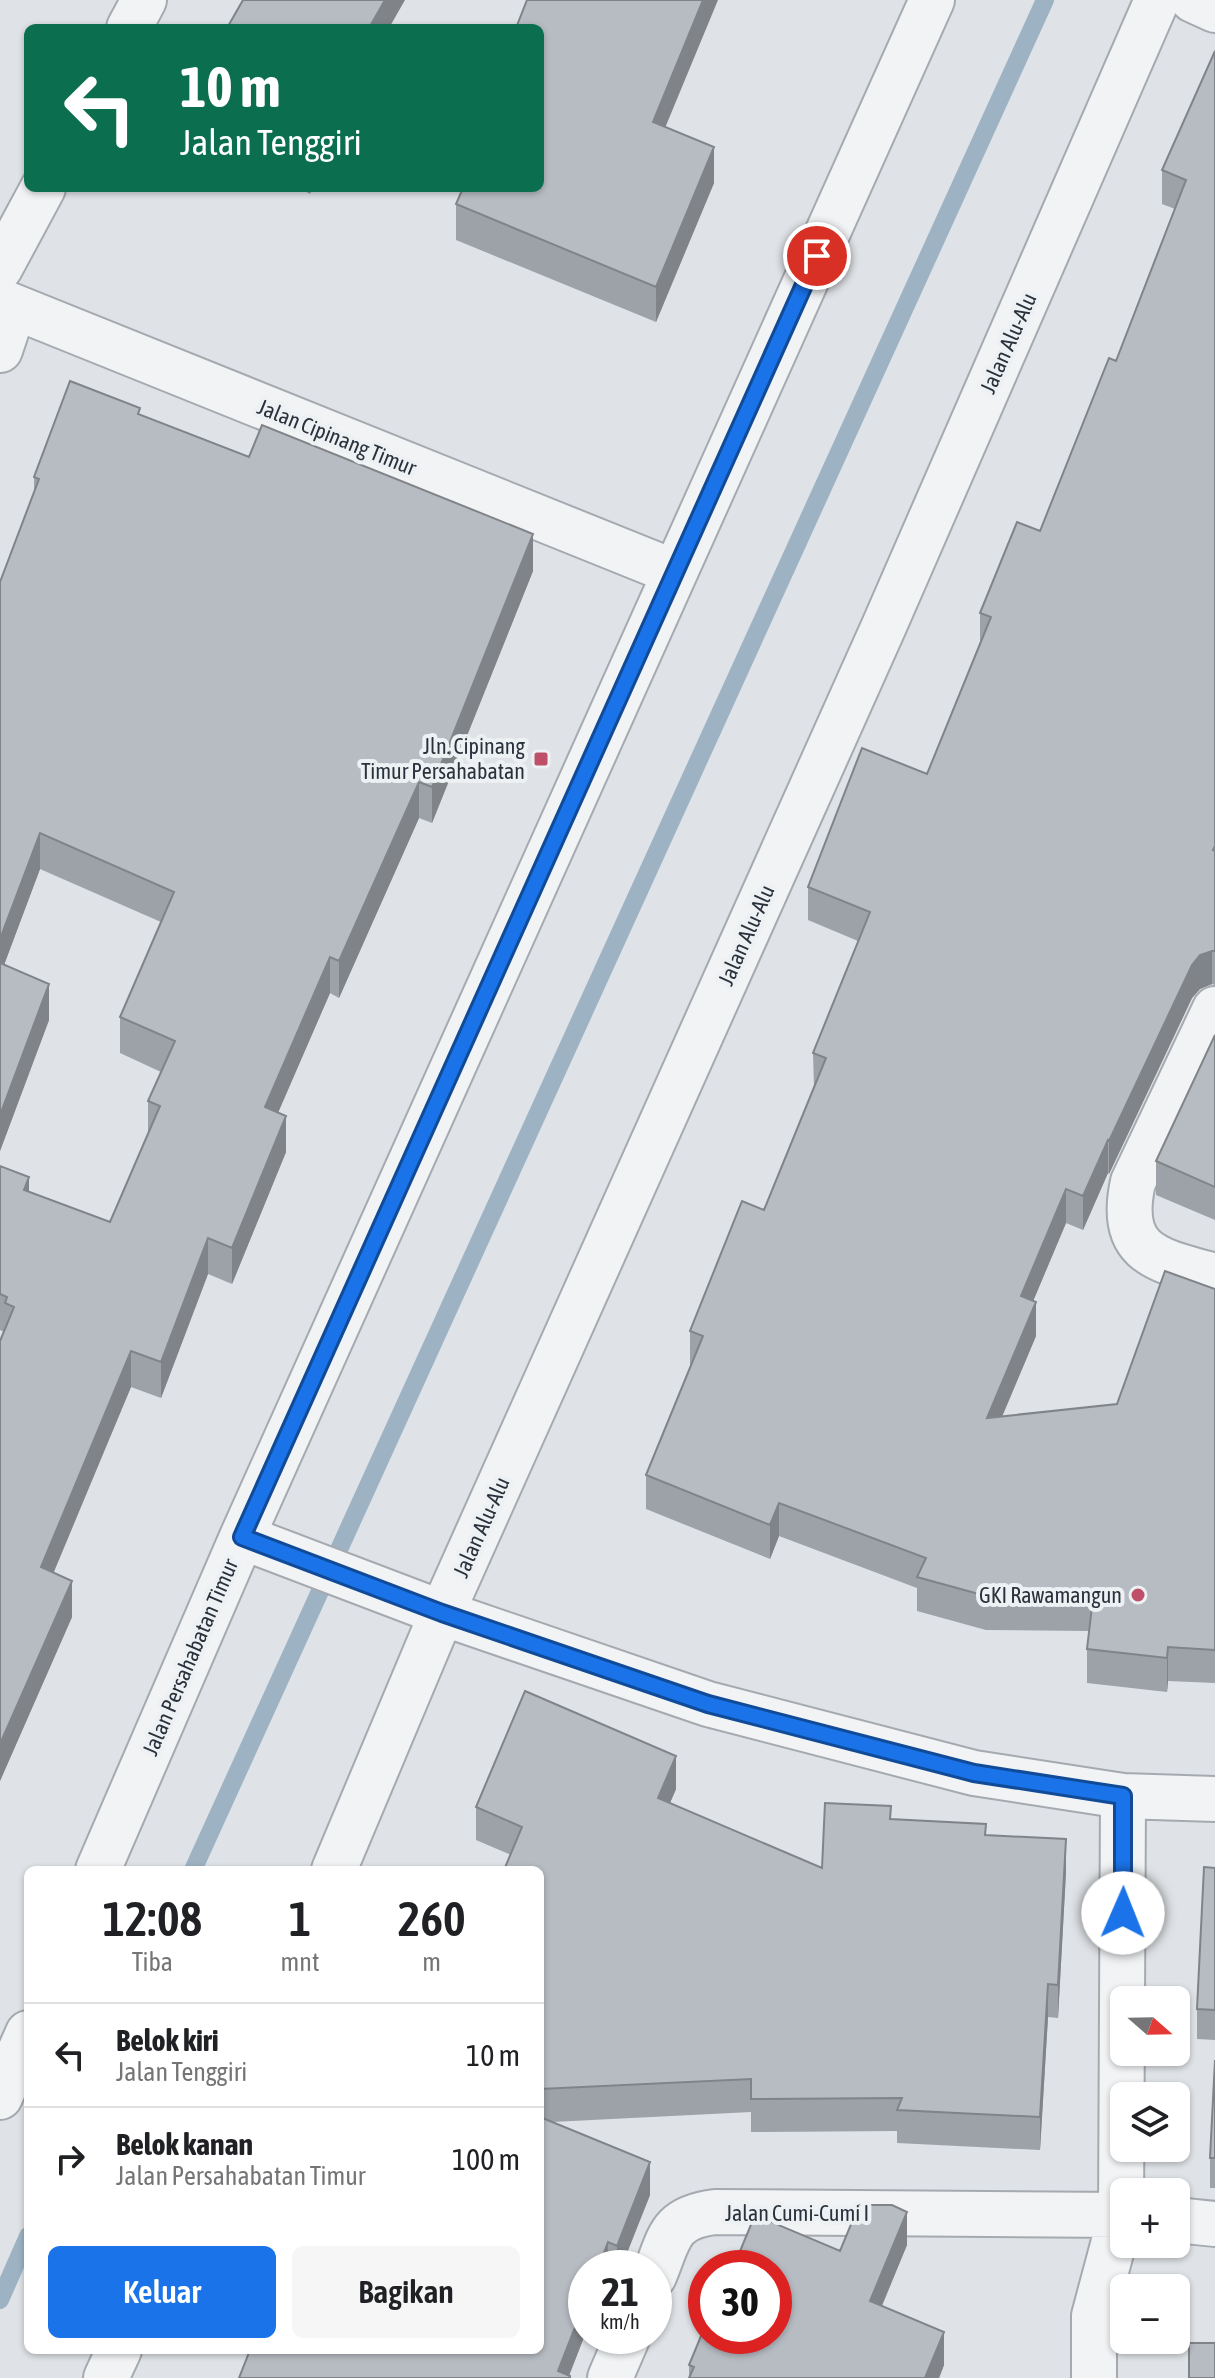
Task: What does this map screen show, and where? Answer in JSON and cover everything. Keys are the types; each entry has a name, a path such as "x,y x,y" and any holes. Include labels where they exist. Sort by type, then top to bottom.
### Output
{"street":[{"path":"131,24 144,0"},
{"name":"Jalan Persahabatan Timur","path":"100,1866 262,1544 674,572 932,0"},
{"name":"Jalan Alu-Alu","path":"336,1866 442,1613 884,626 1157,0"},
{"path":"1193,0 1215,10"},
{"path":"0,350 5,293 42,192"},
{"name":"Jalan Cipinang Timur","path":"5,293 674,572"},
{"path":"1215,1009 1133,1182 1128,1203 1129,1223 1140,1246 1165,1262 1215,1276"},
{"path":"262,1544 442,1613 708,1704 974,1773 1123,1796 1215,1799"},
{"path":"1122,2178 1123,1796"},
{"path":"0,2097 24,2042"},
{"name":"Jalan Cumi-Cumi I","path":"665,2250 676,2225 694,2215 730,2212 1110,2215"},
{"path":"1190,2221 1215,2224"},
{"path":"1059,2378 1094,2316 1110,2258"},
{"path":"1094,2316 1094,2378"},
{"path":"106,2378 117,2354"},
{"path":"610,2378 620,2354"}],"building":[{"path":"243,0 385,0 371,24 229,24"},
{"path":"527,0 703,0 653,122 714,147 656,287 456,204 461,192 544,192 544,24 518,24"},
{"path":"1215,51 1215,951 1200,955 1192,965 1083,1196 1066,1189 1021,1296 1036,1302 987,1418 1117,1404 1165,1271 1215,1289 1215,1650 1168,1647 1167,1658 1087,1649 1093,1598 986,1596 917,1577 926,1558 779,1503 770,1525 646,1475 703,1336 690,1331 742,1201 764,1210 826,1058 813,1053 870,912 808,887 862,748 927,774 991,617 980,613 1017,522 1040,531 1109,358 1116,361 1186,180 1162,170"},
{"path":"70,381 140,408 138,414 249,457 262,425 533,534 432,787 419,782 339,961 330,957 265,1107 286,1116 232,1248 208,1238 161,1362 131,1351 41,1567 72,1581 0,1744 0,1341 14,1307 5,1303 7,1297 0,1294 0,1166 29,1177 24,1190 110,1222 160,1106 148,1101 175,1041 120,1017 174,892 40,833 0,939 0,582 39,479 34,477"},
{"path":"0,963 49,984 0,1115"},
{"path":"1215,1035 1215,1187 1156,1161"},
{"path":"525,1691 676,1756 658,1798 822,1868 825,1803 891,1806 890,1819 986,1824 985,1835 1066,1839 1058,1985 1048,1984 1040,2117 897,2110 902,2098 751,2099 751,2079 544,2089 544,1866 506,1866 522,1827 476,1807"},
{"path":"1204,1867 1215,1868 1215,2010 1197,2009"},
{"path":"1215,2060 1215,2158 1210,2158"},
{"path":"544,2119 650,2162 617,2246 608,2242 605,2250 568,2250 568,2345 558,2371 570,2378 239,2378 248,2354 544,2354"},
{"path":"859,2205 892,2205 907,2212 870,2301 944,2332 925,2378 689,2378 694,2367 689,2365 694,2354 792,2354 792,2250 740,2250 755,2215 840,2251"},
{"path":"1190,2343 1215,2343 1215,2378 1189,2378"}],"waterway":[{"path":"195,1866 1045,0"},
{"path":"0,2300 24,2245"}],"place":[{"name":"Jln. Cipinang Timur Persahabatan","path":"541,759"},
{"name":"GKI Rawamangun","path":"1138,1595"}],"route":[{"path":"817,256 242,1537 442,1613 708,1704 974,1773 1123,1796 1123,1913"}]}
